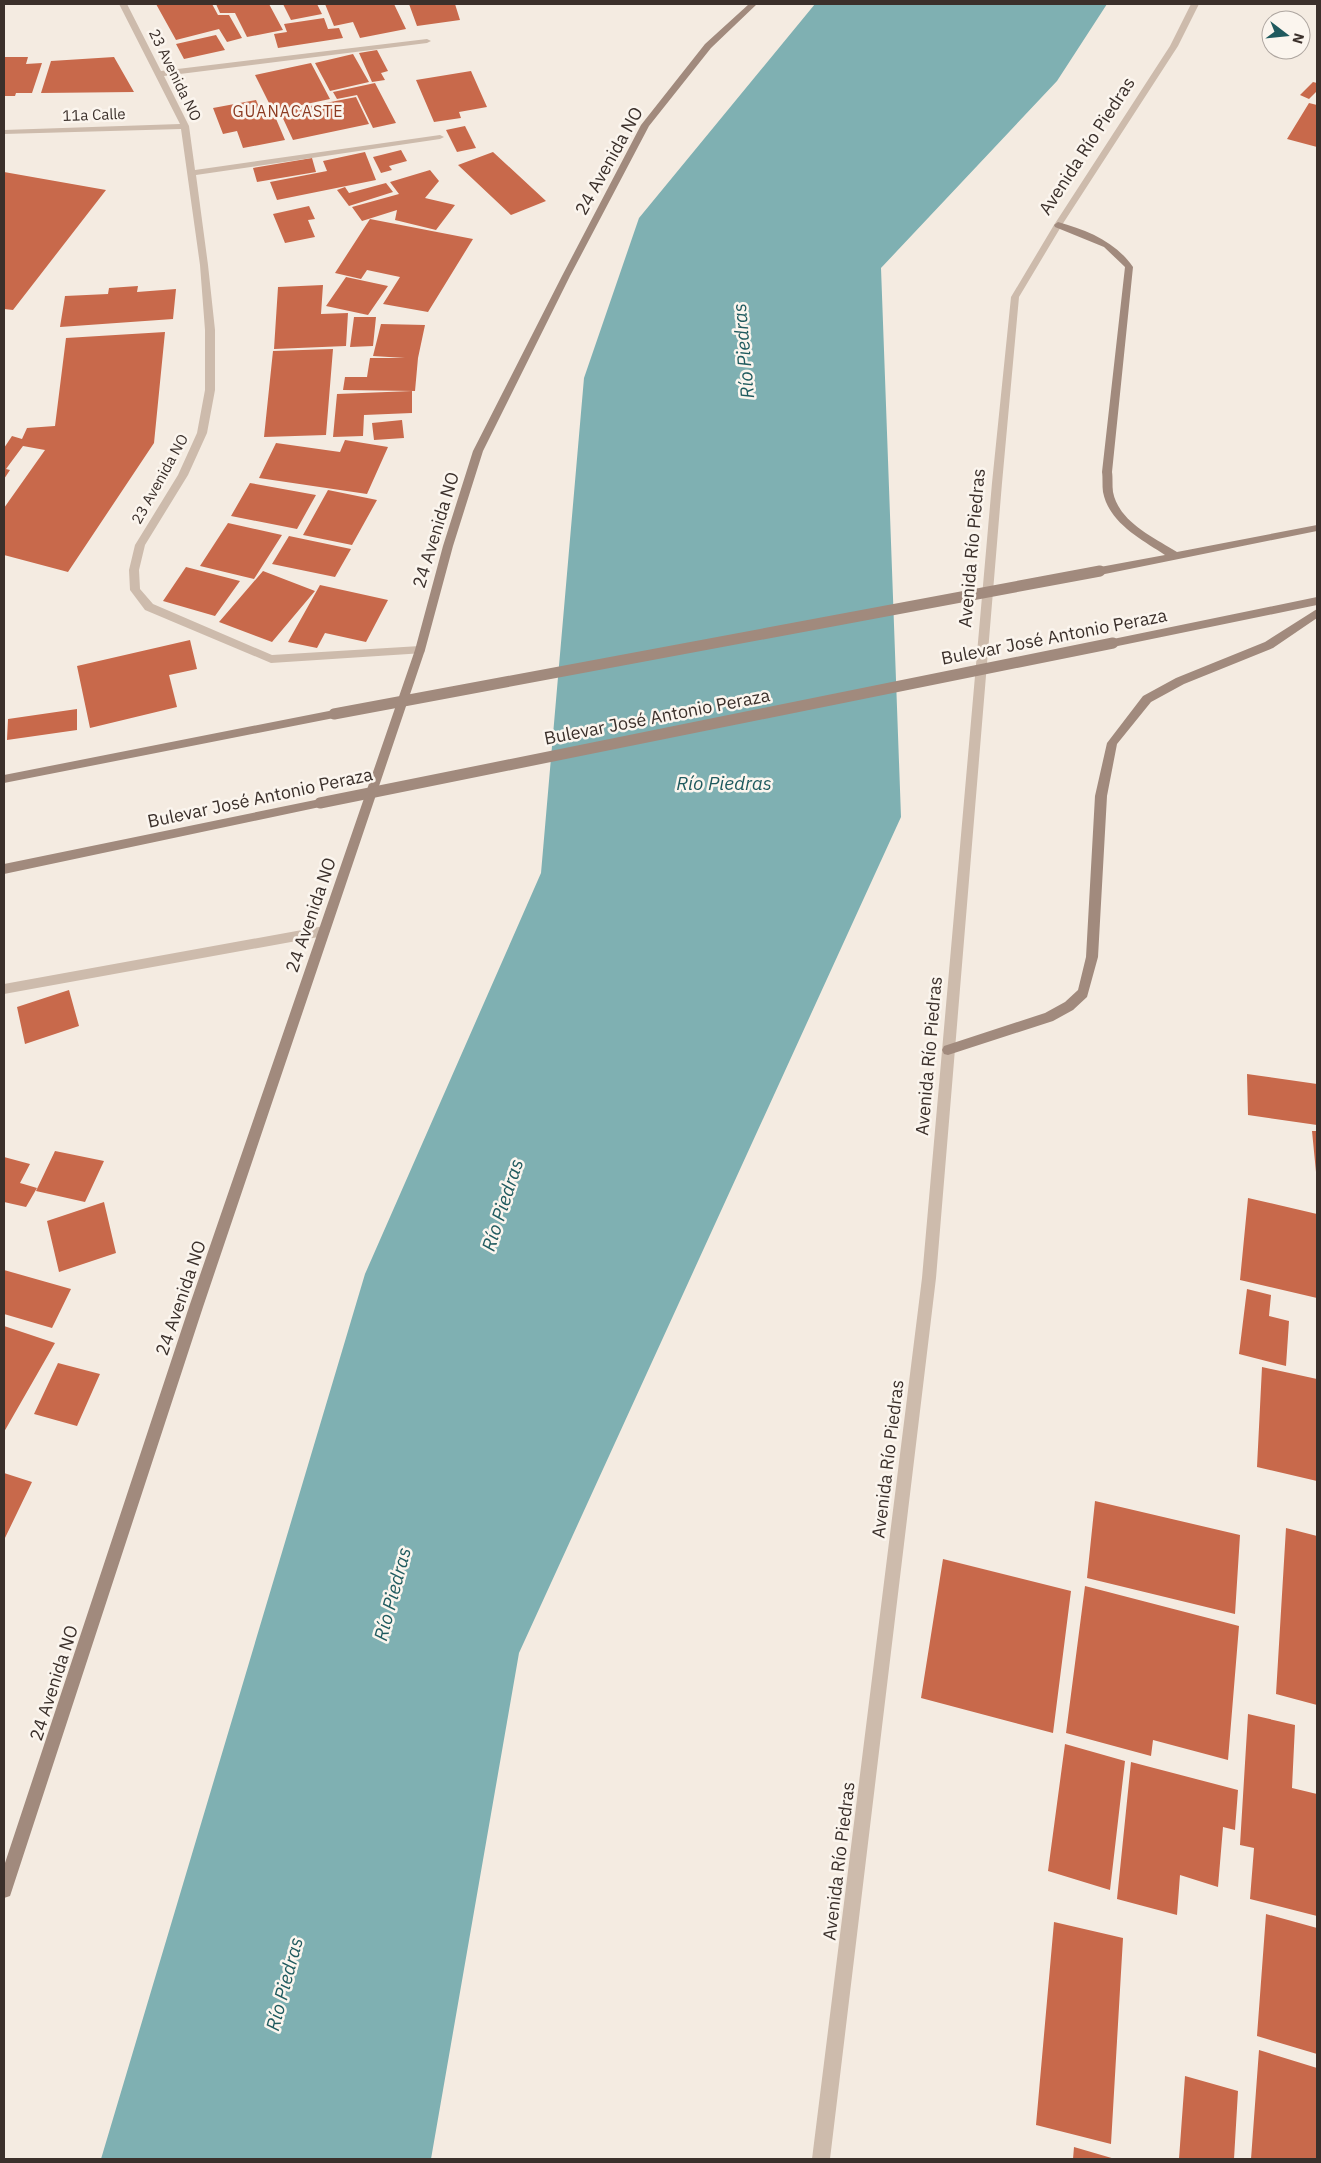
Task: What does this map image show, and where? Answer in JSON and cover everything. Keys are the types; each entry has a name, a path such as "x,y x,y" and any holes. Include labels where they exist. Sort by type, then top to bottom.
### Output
{"main road":[{"name":"24 Avenida NO","path":"4,1890 196,1307 420,650 448,546 478,451 566,276 645,126 708,46 753,4"},
{"path":"1058,225 1104,243 1115,250 1129,268 1107,472 1108,493 1116,509 1128,525 1175,556"},
{"path":"4,779 334,714 1100,571 1317,528"},
{"name":"Bulevar José Antonio Peraza","path":"4,868 1317,601"},
{"path":"948,1050 1049,1017 1069,1006 1083,993 1092,957 1101,796 1112,743 1147,699 1180,681 1269,645 1317,613"}],"street":[{"name":"23 Avenida NO","path":"123,4 185,126 204,265 210,330 210,390 202,434 183,475 140,545 134,570 135,590 149,607 271,659 420,650"},
{"name":"Avenida Río Piedras","path":"821,2159 929,1278 996,493 1015,297 1058,225 1174,46 1195,4"},
{"path":"159,74 427,41"},
{"name":"11a Calle","path":"4,132 185,126"},
{"path":"192,173 440,137"},
{"path":"4,990 324,931"}],"water":[{"name":"Río Piedras","path":"815,4 1107,4 1057,81 881,268 901,817 519,1653 431,2159 101,2159 365,1274 541,873 584,378 639,218"}],"building":[{"path":"156,4 212,4 218,15 229,15 242,38 227,42 219,29 176,40"},
{"path":"216,4 269,4 283,30 247,37 235,13 220,13"},
{"path":"283,4 317,4 322,14 291,20"},
{"path":"325,4 394,4 406,29 360,38 353,22 334,26"},
{"path":"409,4 455,4 460,20 417,26"},
{"path":"324,18 328,29 339,28 343,38 278,48 274,34 287,32 284,24"},
{"path":"216,35 225,50 184,59 176,44"},
{"path":"377,50 388,71 381,73 385,80 372,82 359,53"},
{"path":"353,54 369,82 330,91 315,63"},
{"path":"4,57 28,57 26,64 42,63 32,93 16,93 15,96 4,96"},
{"path":"114,57 134,92 41,93 51,61"},
{"path":"311,63 330,99 273,111 255,75"},
{"path":"471,71 487,107 459,112 461,118 434,122 416,80"},
{"path":"1313,82 1317,83 1317,91 1309,99 1300,95"},
{"path":"375,83 396,123 373,128 357,95 337,99 333,92"},
{"path":"356,97 369,124 293,140 280,112"},
{"path":"256,100 263,116 274,114 285,140 243,148 237,131 223,134 213,108"},
{"path":"1309,103 1317,105 1317,147 1287,139"},
{"path":"465,126 476,148 457,152 446,130"},
{"path":"401,150 407,161 389,166 392,170 381,173 373,157"},
{"path":"365,152 376,180 277,200 270,182 327,171 323,161"},
{"path":"493,152 546,201 511,215 458,165"},
{"path":"312,158 316,172 257,182 253,168"},
{"path":"430,170 439,181 425,198 455,205 436,230 395,220 397,210 362,221 352,207 399,194 390,182"},
{"path":"4,172 106,190 13,310 4,309"},
{"path":"386,183 393,192 349,206 337,190 345,187 349,193"},
{"path":"309,206 315,219 308,220 315,237 285,243 273,214"},
{"path":"370,219 473,239 428,312 383,304 400,277 367,270 361,279 335,273"},
{"path":"346,277 388,286 368,315 326,306"},
{"path":"323,285 321,314 348,313 346,346 274,349 278,287"},
{"path":"138,286 137,292 176,289 173,319 60,327 65,296 108,294 109,288"},
{"path":"354,317 376,317 373,346 350,347"},
{"path":"381,324 425,325 418,358 415,391 343,390 345,377 367,377 370,358 405,358 373,356"},
{"path":"165,332 154,443 68,572 4,555 4,508 45,450 23,446 6,469 10,470 4,479 4,448 12,436 22,439 27,428 55,426 66,338"},
{"path":"333,349 326,435 264,437 273,351"},
{"path":"412,391 412,413 364,415 363,436 333,437 337,394"},
{"path":"402,420 404,438 374,440 372,423"},
{"path":"345,440 388,447 367,494 259,478 276,443 340,452"},
{"path":"250,483 316,495 297,529 231,516"},
{"path":"328,490 377,500 352,545 303,535"},
{"path":"228,523 282,535 254,579 200,566"},
{"path":"289,536 351,549 335,577 272,564"},
{"path":"186,567 240,581 215,616 163,601"},
{"path":"263,571 315,591 272,642 219,622"},
{"path":"320,585 388,600 366,642 325,633 317,648 288,642"},
{"path":"190,640 197,669 169,675 177,707 90,728 77,666"},
{"path":"77,709 77,730 7,740 8,719"},
{"path":"69,990 79,1026 25,1044 17,1007"},
{"path":"1247,1074 1317,1084 1317,1125 1248,1115"},
{"path":"1312,1131 1317,1131 1317,1172 1316,1172"},
{"path":"55,1151 104,1161 85,1202 36,1191"},
{"path":"4,1157 30,1164 20,1183 37,1188 26,1207 4,1202"},
{"path":"1248,1198 1317,1214 1317,1298 1240,1280"},
{"path":"104,1202 116,1253 59,1272 47,1221"},
{"path":"4,1270 71,1289 52,1328 4,1314"},
{"path":"1247,1289 1271,1295 1269,1316 1289,1321 1286,1366 1239,1354"},
{"path":"4,1326 55,1343 4,1432"},
{"path":"58,1363 100,1374 77,1426 34,1414"},
{"path":"1262,1367 1317,1379 1317,1481 1257,1467"},
{"path":"4,1473 32,1482 4,1540"},
{"path":"1095,1501 1240,1535 1235,1614 1087,1578"},
{"path":"1286,1528 1317,1536 1317,1705 1276,1694"},
{"path":"943,1559 1071,1591 1053,1733 921,1698"},
{"path":"1085,1586 1239,1626 1228,1760 1153,1740 1151,1756 1066,1733"},
{"path":"1248,1714 1295,1725 1292,1788 1317,1794 1317,1916 1250,1899 1254,1848 1240,1845"},
{"path":"1065,1744 1125,1761 1110,1890 1048,1871"},
{"path":"1131,1762 1238,1790 1235,1830 1223,1827 1218,1887 1180,1875 1177,1915 1117,1899"},
{"path":"1266,1914 1317,1928 1317,2054 1257,2036"},
{"path":"1054,1922 1123,1938 1111,2144 1036,2125"},
{"path":"1259,2050 1317,2068 1317,2159 1251,2159"},
{"path":"1185,2076 1238,2091 1234,2159 1179,2159"},
{"path":"1074,2147 1115,2159 1073,2159"}],"district":[{"name":"GUANACASTE","path":"288,111"}]}
